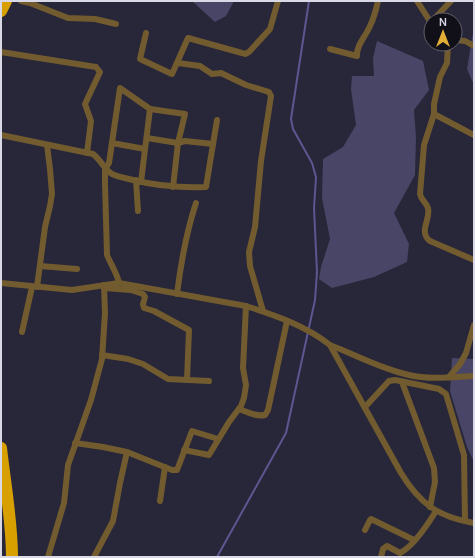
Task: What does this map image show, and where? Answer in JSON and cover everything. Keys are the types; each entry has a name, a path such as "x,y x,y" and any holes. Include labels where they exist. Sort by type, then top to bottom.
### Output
{"highway":[{"path":"1,11 6,1"},
{"path":"1,448 12,557"}],"street":[{"path":"21,1 68,18 95,19 116,24"},
{"path":"146,33 140,59 172,74 178,64 188,38 245,54 249,52 270,29 278,1"},
{"path":"330,48 357,56 356,50 369,28 376,11 378,1"},
{"path":"417,1 424,12"},
{"path":"441,12 451,1"},
{"path":"463,41 474,46"},
{"path":"1,52 96,66 100,72 85,104 92,121 87,153"},
{"path":"447,52 446,63 440,77 434,104 434,114 424,145 420,194 421,198 427,205 428,210 424,234 430,241 474,260"},
{"path":"178,64 200,66 212,74 221,73 246,85 269,92 271,96 260,161 255,227 249,252 250,266 263,311"},
{"path":"119,283 116,272 108,255 106,169 109,163 120,88 150,109 185,114 178,143 173,187"},
{"path":"138,211 138,181 147,138 150,109"},
{"path":"434,114 474,135"},
{"path":"1,135 93,154 99,159 106,169 113,174 138,181 159,186 206,187 217,120"},
{"path":"147,138 178,143 185,141 213,144"},
{"path":"112,143 145,149"},
{"path":"22,332 40,266 45,227 52,194 47,145"},
{"path":"177,294 188,227 196,202"},
{"path":"40,266 77,269"},
{"path":"1,283 72,290 104,287 119,283 246,306 287,320 321,337 330,345 385,368 409,375 427,377 474,376"},
{"path":"48,557 64,503 68,465 91,400 102,355 105,313 104,287"},
{"path":"104,287 131,290 143,294 145,297 143,304 144,308 154,311 189,330 187,380"},
{"path":"184,450 209,455 218,439 239,409 244,398 246,385 243,368 246,306"},
{"path":"239,409 261,416 265,415 268,410 287,320"},
{"path":"449,377 460,364 466,353 474,325"},
{"path":"330,345 411,489 433,509 464,521 474,523"},
{"path":"102,355 128,359 143,364 168,379 209,381"},
{"path":"365,408 389,382 395,380 440,389 446,394 464,455 464,521"},
{"path":"381,557 384,547 387,546 400,553 407,549 429,522 433,509 435,482 434,468 402,382"},
{"path":"75,443 127,452 165,467 177,470 192,431 194,430 218,439"},
{"path":"94,557 113,521 127,452"},
{"path":"160,501 165,467"},
{"path":"365,530 371,519 414,540"}],"shaded area":[{"path":"192,1 234,1 226,16 215,22"},
{"path":"474,27 474,85 467,69"},
{"path":"377,41 423,61 429,90 414,110 416,137 415,175 394,213 409,244 407,262 374,277 332,288 319,279 321,267 330,239 322,198 323,159 343,147 356,125 351,89 352,76 374,76 373,58"},
{"path":"452,358 474,359 474,462 467,447 450,391"}],"waterway":[{"path":"217,557 286,433 315,300 317,272 314,208 316,177 312,163 293,129 291,119 309,1"}]}
